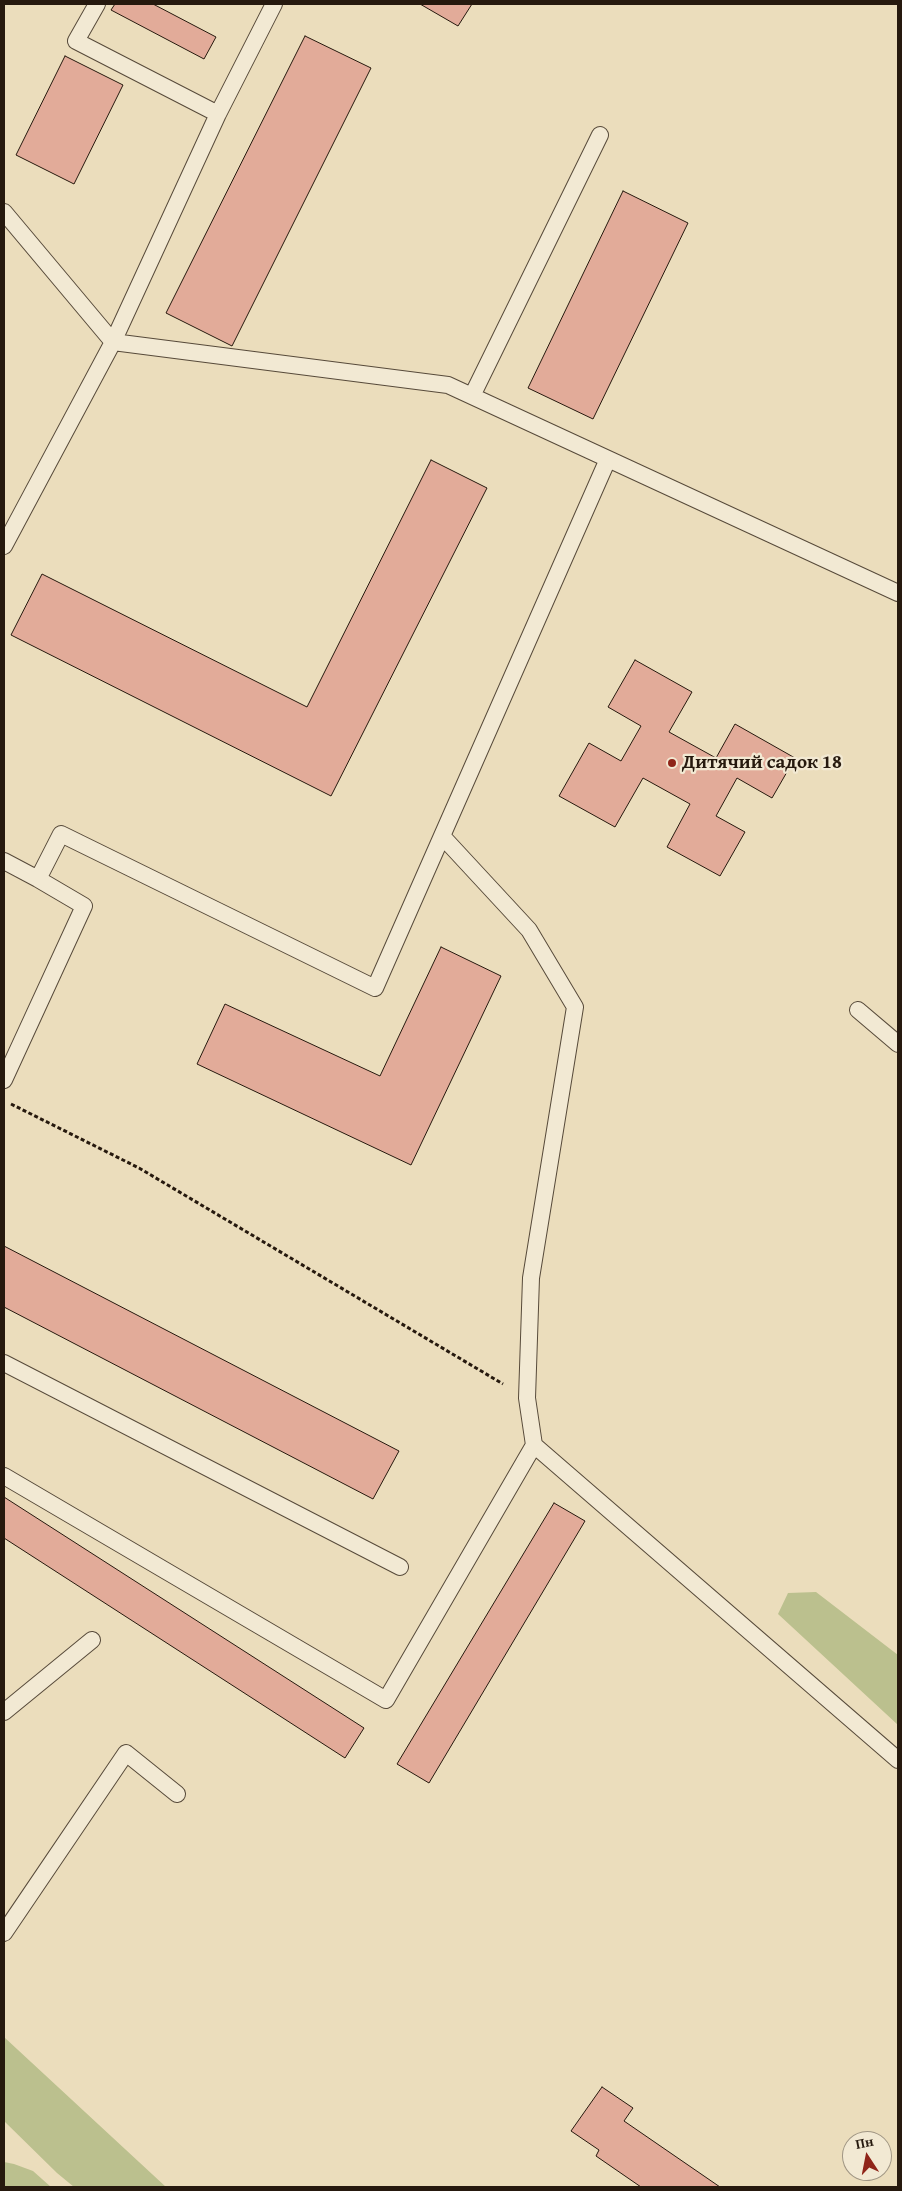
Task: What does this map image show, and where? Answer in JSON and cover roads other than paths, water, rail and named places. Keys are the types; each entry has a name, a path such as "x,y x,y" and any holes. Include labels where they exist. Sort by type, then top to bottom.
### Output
{"lane":[{"path":"97,4 76,42 218,114"},
{"path":"4,546 113,342 218,114 274,4"},
{"path":"472,396 600,135"},
{"path":"4,212 113,342 448,385 898,593"},
{"path":"38,879 62,834 375,988 608,459"},
{"path":"4,1476 386,1700 534,1445 527,1398 531,1278 575,1007 529,930 442,836"},
{"path":"4,861 84,906 4,1080"},
{"path":"858,1010 898,1044"},
{"path":"4,1363 400,1567"},
{"path":"534,1445 898,1760"},
{"path":"4,1712 92,1640"},
{"path":"4,1933 126,1753 177,1794"}],"place":[{"name":"Дитячий садок 18","path":"672,763"}]}
